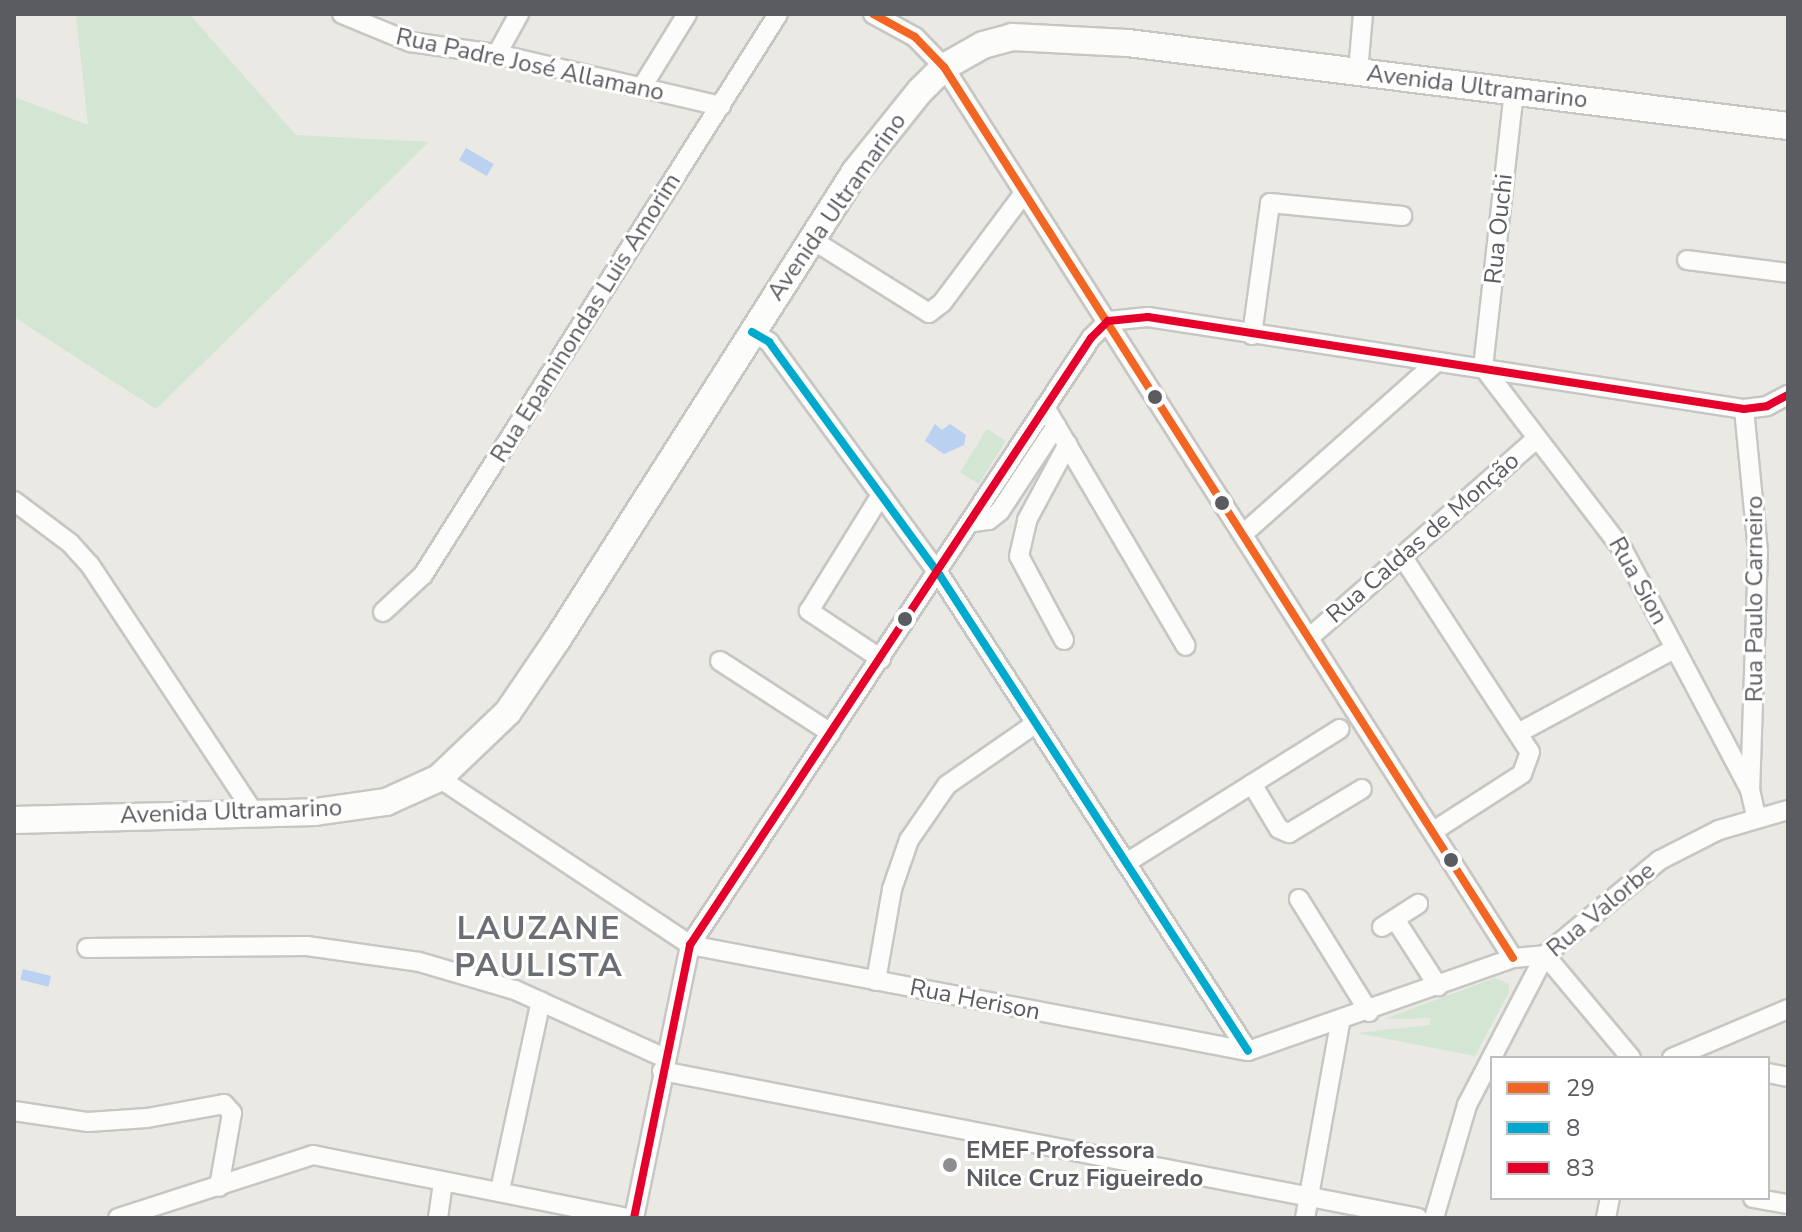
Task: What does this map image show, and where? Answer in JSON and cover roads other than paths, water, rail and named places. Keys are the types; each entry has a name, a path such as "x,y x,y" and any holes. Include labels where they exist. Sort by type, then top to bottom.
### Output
{"street":[{"path":"497,54 519,14"},
{"path":"642,87 687,14"},
{"name":"Rua Epaminondas Luis Amorim","path":"383,612 423,575 778,14"},
{"path":"873,14 915,37 944,67 1435,830 1513,958"},
{"path":"1358,72 1363,14"},
{"name":"Rua Padre José Allamano","path":"352,17 410,42 497,54 721,106"},
{"name":"Avenida Ultramarino","path":"14,820 359,807 411,794 439,778 508,712 811,239 880,139 944,67 965,53 1012,37 1068,38 1788,126"},
{"name":"Rua Ouchi","path":"1483,367 1514,91"},
{"path":"811,239 920,311 934,311 1024,193"},
{"path":"1252,335 1270,203 1402,216"},
{"path":"1687,260 1788,273"},
{"path":"634,1218 690,945 974,522 1045,407 1108,321 1148,317 1744,409 1767,406 1788,395"},
{"path":"752,332 769,342 939,574 1248,1051"},
{"path":"1243,534 1437,362"},
{"name":"Rua Sion","path":"1483,367 1623,550 1750,790 1756,817"},
{"path":"1045,407 1186,646"},
{"name":"Rua Paulo Carneiro","path":"1744,409 1758,552 1750,790"},
{"path":"974,522 989,520 1000,511 1056,426"},
{"name":"Rua Caldas de Monção","path":"1310,637 1536,439"},
{"path":"1064,640 1019,556 1027,520 1068,444"},
{"path":"881,495 809,611 881,659"},
{"path":"14,501 70,543 90,565 254,813"},
{"path":"1402,556 1520,732 1530,752 1522,774 1435,830"},
{"path":"1520,732 1674,649"},
{"path":"720,661 831,733"},
{"path":"876,981 892,889 909,840 947,785 1035,724"},
{"path":"1126,863 1340,729"},
{"name":"Rua Herison","path":"439,778 690,945 1248,1051 1340,1023 1513,958 1545,955"},
{"path":"1252,784 1279,829 1289,833 1362,789"},
{"name":"Rua Valorbe","path":"1492,1056 1545,955 1660,860 1756,817 1788,810"},
{"path":"1299,899 1369,1012"},
{"path":"1418,904 1388,923 1438,986"},
{"path":"87,948 307,946 419,962 541,1001 664,1065 1418,1218"},
{"path":"1545,955 1629,1056"},
{"path":"500,1190 541,1001"},
{"path":"1682,1056 1788,1009"},
{"path":"1305,1218 1340,1023"},
{"name":"Rua Valorbe","path":"1434,1218 1467,1105 1490,1061"},
{"path":"14,1111 88,1122 147,1118 224,1104 232,1113 219,1187"},
{"path":"118,1218 313,1155 500,1190 571,1212 627,1218"},
{"path":"438,1218 443,1181"},
{"path":"1765,1200 1788,1204"}],"water":[{"path":"466,148 494,164 487,176 459,160"},
{"path":"935,424 942,430 950,424 966,435 964,445 944,454 925,441"},
{"path":"23,969 51,976 48,987 20,980"}],"place":[{"name":"EMEF Professora Nilce Cruz Figueiredo","path":"950,1165"}],"district":[{"name":"LAUZANE PAULISTA","path":"539,948"}]}
